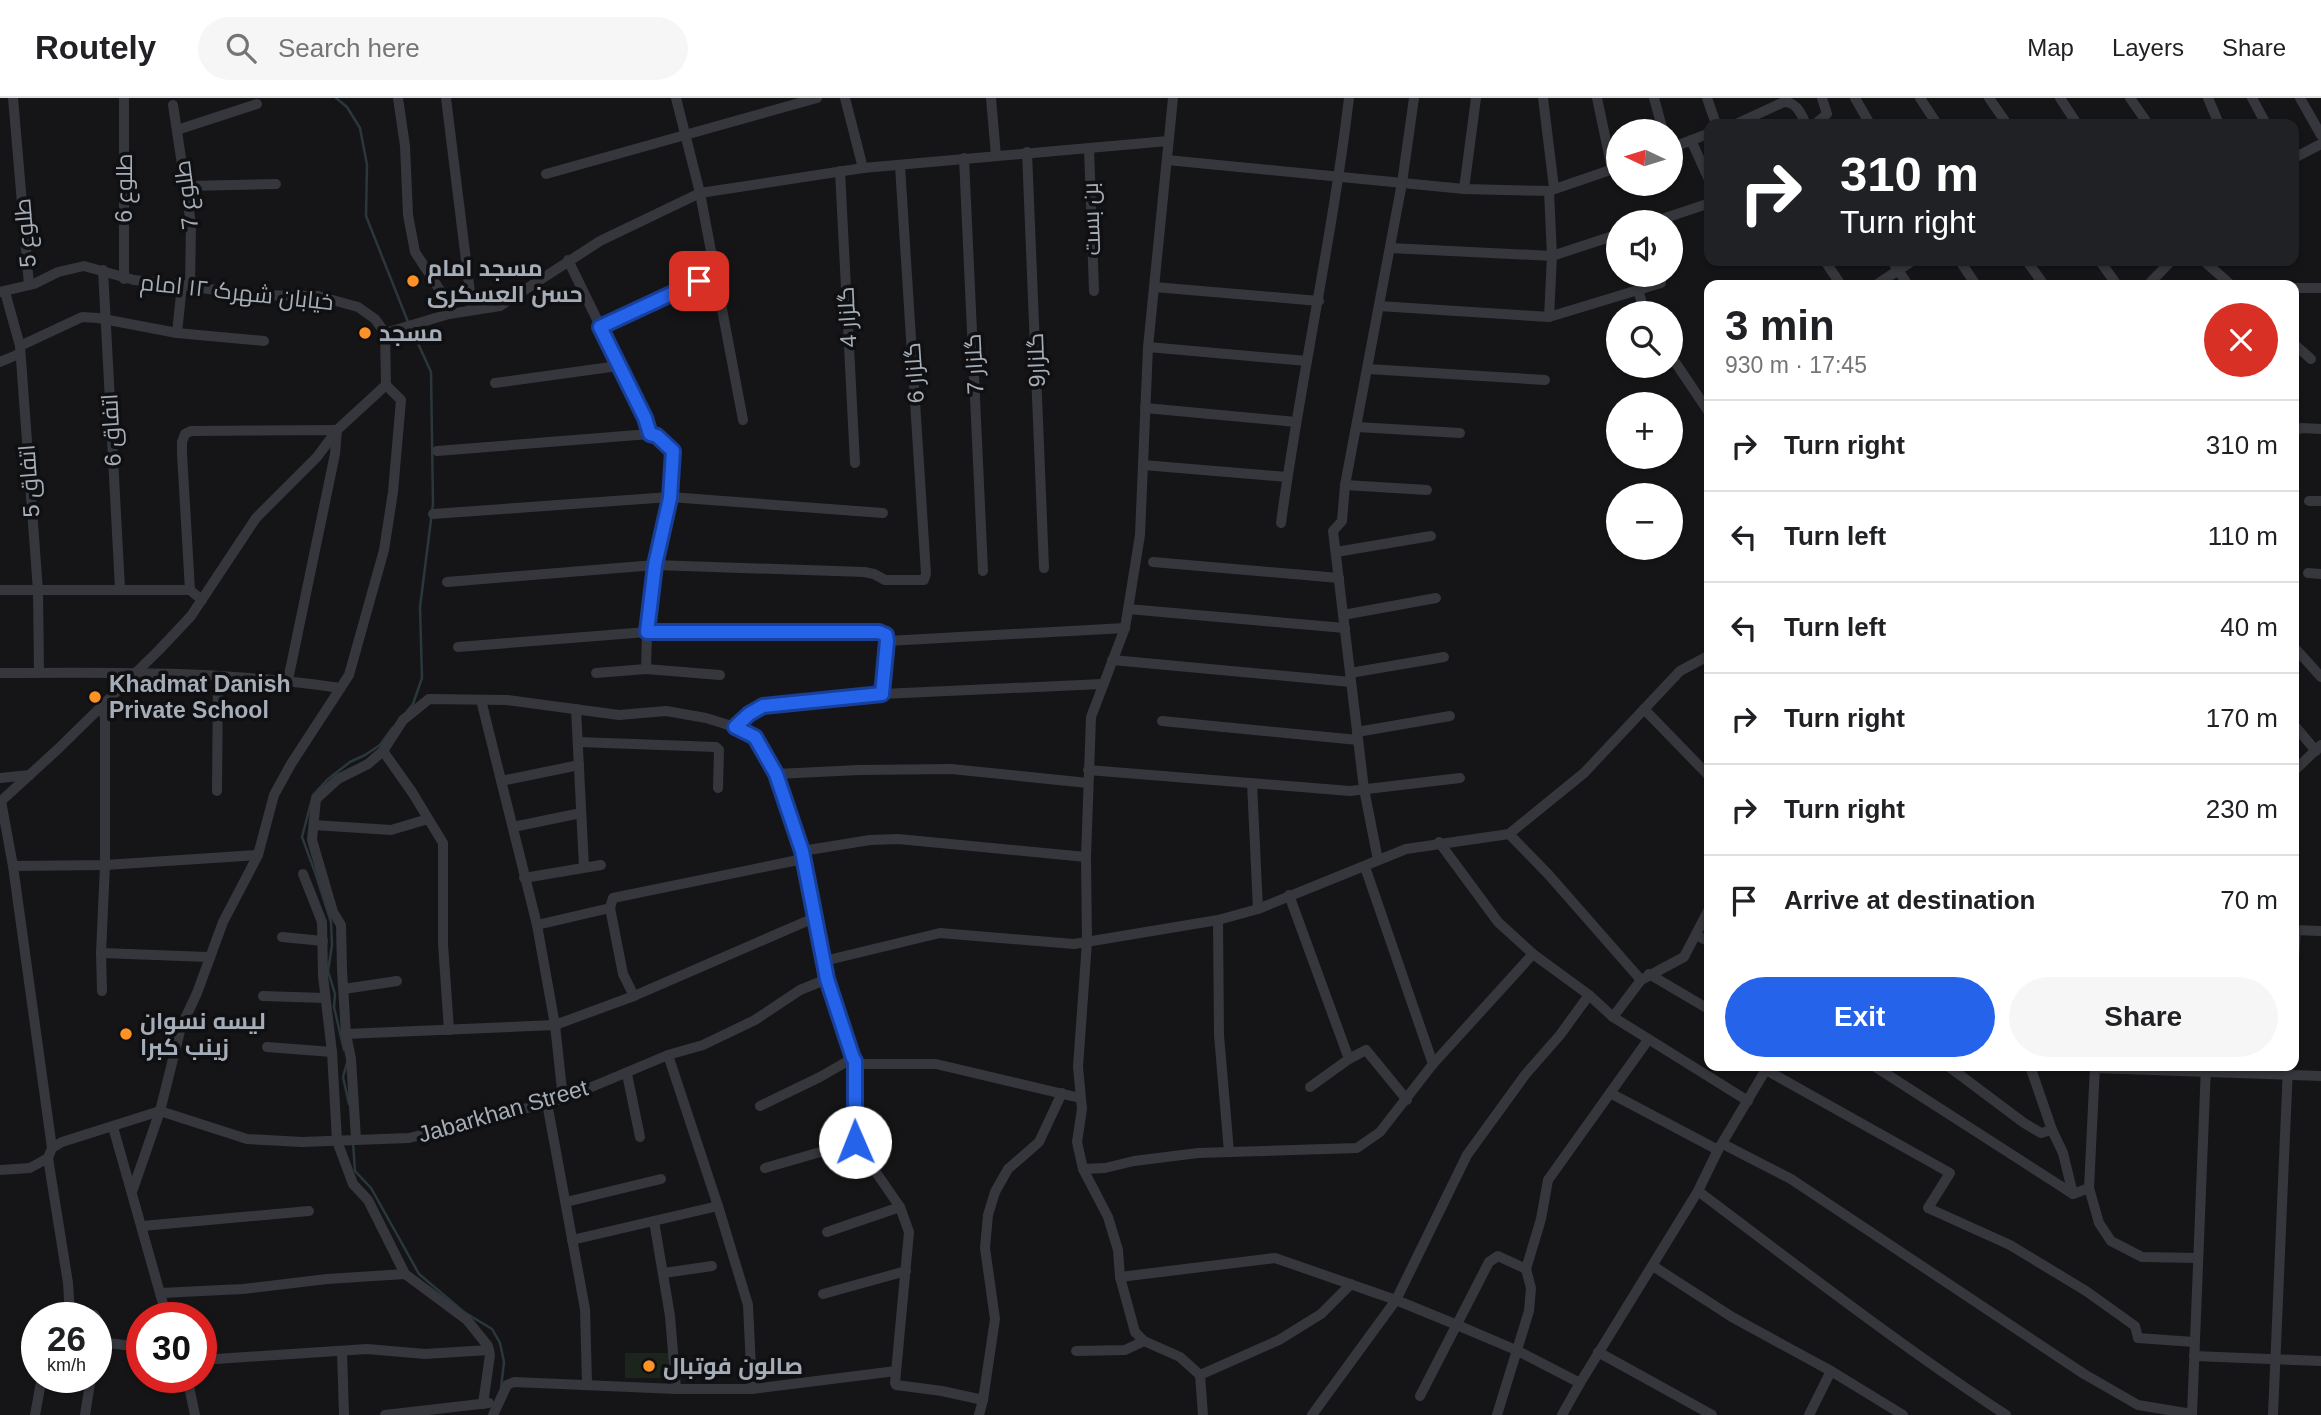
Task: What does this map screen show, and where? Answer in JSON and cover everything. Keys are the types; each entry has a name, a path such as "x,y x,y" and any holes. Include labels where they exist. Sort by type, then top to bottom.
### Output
{"street":[{"name":"طلوع 5","path":"13,98 29,285"},
{"name":"طلوع 6","path":"124,98 124,279"},
{"path":"398,98 405,146 408,215 415,252 445,299 449,314"},
{"path":"446,98 472,309"},
{"path":"676,98 718,278 743,420"},
{"path":"546,174 817,98"},
{"path":"845,98 863,168"},
{"path":"991,98 996,156"},
{"path":"1173,98 1148,347 1140,535 1125,628 1091,717 1086,857 1087,942 1079,1067 1082,1109 1077,1142 1083,1169 1108,1217 1118,1250 1120,1277 1135,1332 1144,1340 1180,1357 1200,1375 1203,1415"},
{"path":"1281,523 1296,422 1340,178 1349,98"},
{"path":"1378,860 1364,789 1333,531 1342,521 1345,485 1402,183 1414,98"},
{"path":"1464,189 1476,98"},
{"path":"1542,98 1551,190 1549,317"},
{"path":"1597,98 1606,131"},
{"path":"1654,98 1660,119"},
{"path":"1707,98 1714,119"},
{"path":"1821,119 1827,114 1822,98"},
{"path":"1856,98 1867,119"},
{"path":"1920,98 1934,119"},
{"path":"1989,98 2004,119"},
{"path":"2060,98 2074,119"},
{"path":"2130,98 2145,119"},
{"path":"2208,98 2217,119"},
{"path":"2252,98 2263,119"},
{"path":"2300,98 2321,135"},
{"path":"1743,119 1767,103 1784,102 1791,102 1798,108 1804,119"},
{"path":"177,130 257,104"},
{"name":"طلوع 7","path":"173,105 191,224 186,285 177,334"},
{"path":"1684,143 1704,136"},
{"path":"1692,140 1704,168"},
{"path":"132,1189 160,1111 181,1027 197,993 223,922 258,855 274,795 290,764 349,675 384,550 393,492 401,400 386,385 384,333 449,314 500,306 600,241 700,193 863,168 1168,141"},
{"path":"2299,156 2321,145"},
{"name":"بن بست","path":"1089,148 1094,291"},
{"name":"گلزار9","path":"1027,152 1044,568"},
{"name":"گلزار 7","path":"964,158 983,571"},
{"path":"1167,160 1464,189 1551,190 1606,171"},
{"name":"گلزار 6","path":"655,565 864,572 885,580 924,580 923,512 900,166"},
{"name":"گلزار 4","path":"840,171 855,463"},
{"path":"186,186 276,184"},
{"path":"1683,213 1704,206"},
{"path":"1390,248 1552,256 1606,238"},
{"path":"568,260 645,418 650,434"},
{"name":"خیابان شهرک ۱۲ امام","path":"3,292 29,285 58,272 84,266 124,279 249,295 318,296 358,307 375,319 384,333"},
{"path":"1881,280 1894,266"},
{"path":"2153,280 2165,266"},
{"path":"2210,266 2225,280"},
{"name":"اتفاق 6","path":"103,270 120,589"},
{"path":"600,327 684,286 718,278"},
{"path":"1154,286 1319,302"},
{"path":"1380,306 1549,317 1647,287"},
{"path":"2299,288 2321,288"},
{"path":"1638,290 1641,301"},
{"name":"اتفاق 5","path":"3,292 20,350 38,591 39,673"},
{"path":"0,362 82,317 177,334 264,341"},
{"path":"1148,347 1307,361"},
{"path":"2299,348 2311,359"},
{"path":"495,383 618,366"},
{"path":"1368,369 1545,380"},
{"path":"1683,374 1704,405"},
{"path":"69,1302 13,866 1,801 102,706 191,616 256,518 317,457 337,430 386,385"},
{"path":"1145,408 1296,422"},
{"path":"1357,426 1460,433"},
{"path":"2299,429 2321,429"},
{"path":"190,590 182,454 185,434 191,431 337,430"},
{"path":"288,680 335,454 337,430"},
{"path":"437,452 650,434 657,436 673,451 670,498 655,565 647,632 646,669"},
{"path":"1143,465 1287,477"},
{"path":"1345,485 1427,490"},
{"path":"433,514 670,498 883,513"},
{"path":"2309,501 2321,501"},
{"path":"1336,552 1431,536"},
{"path":"1153,562 1339,578"},
{"path":"447,582 655,565"},
{"path":"2308,573 2321,574"},
{"path":"0,590 190,590 202,600"},
{"path":"1343,615 1436,598"},
{"path":"1128,609 1345,628"},
{"path":"887,641 1125,628"},
{"path":"458,647 647,632 879,632 886,635 887,641 882,694"},
{"path":"2299,653 2321,677"},
{"path":"1112,660 1350,677 1444,657"},
{"path":"824,961 940,933 1074,944 1218,920 1258,909 1406,849 1439,842 1509,834 1584,774 1680,671 1704,658"},
{"path":"596,673 646,669 720,675"},
{"path":"0,673 134,673 288,680 341,688"},
{"path":"218,677 218,791"},
{"path":"735,727 763,706 882,694 1102,684"},
{"path":"356,1139 351,1059 346,1034 341,925 333,912 312,840 316,799 338,779 368,764 383,751 403,720 429,699 519,701 619,715 666,711 706,718 735,727 755,737 776,774 803,855 827,979 854,1059 855,1142 900,1207 909,1232 896,1385 983,1399"},
{"path":"481,700 537,925 555,1026 563,1099"},
{"path":"102,706 105,718 102,990"},
{"path":"576,709 584,867"},
{"path":"1644,709 1704,771"},
{"path":"1162,721 1358,736 1450,716"},
{"path":"2299,730 2319,748 2299,766"},
{"path":"578,742 716,747 719,750 718,788"},
{"path":"383,751 443,844 443,944 449,1031"},
{"path":"501,781 579,765"},
{"path":"776,774 951,769 1088,783"},
{"path":"1088,770 1350,791 1460,778"},
{"path":"0,778 30,775"},
{"path":"1252,783 1258,909"},
{"path":"513,827 581,813"},
{"path":"314,825 391,830 428,819"},
{"path":"1509,834 1645,977 1704,1007"},
{"path":"634,996 623,974 610,908 613,898 870,839 898,839 1086,857"},
{"path":"1439,842 1499,922 1533,954 1590,995 1613,1017 1748,1101"},
{"path":"13,866 105,865 258,855"},
{"path":"524,878 600,865"},
{"path":"1364,867 1433,1065"},
{"path":"303,874 322,922 325,998 332,1052 337,1141 353,1184 368,1200 405,1274 467,1320 488,1346 483,1404"},
{"path":"1289,895 1349,1059"},
{"path":"537,925 610,908"},
{"path":"346,1034 555,1026 634,996 814,919"},
{"path":"1613,1017 1645,977 1684,957 1704,919"},
{"path":"1218,920 1219,1035 1229,1152"},
{"path":"2299,930 2321,931"},
{"path":"1696,935 1704,939"},
{"path":"282,937 323,941"},
{"path":"101,953 209,957"},
{"path":"1083,1169 1198,1153 1357,1148 1380,1132 1433,1065 1533,954"},
{"name":"Jabarkhan Street","path":"160,1111 247,1139 337,1141 409,1138 563,1099 668,1055 703,1045 755,1020 800,990 827,979"},
{"path":"344,989 397,981"},
{"path":"1312,1415 1396,1300 1466,1155 1525,1075 1590,995"},
{"path":"263,996 325,998"},
{"path":"1497,1415 1529,1311 1531,1288 1526,1269 1541,1219 1548,1180 1648,1040"},
{"path":"267,1047 332,1052"},
{"path":"1310,1087 1366,1050 1407,1100"},
{"path":"668,1055 719,1206 750,1315 752,1389"},
{"path":"854,1059 860,1063 936,1064 1080,1098"},
{"path":"760,1106 854,1059"},
{"path":"1562,1415 1698,1191 1720,1147 1765,1071"},
{"path":"1772,1071 1950,1173 1928,1208 2010,1245 2086,1291 2135,1326 2138,1338 2194,1342"},
{"path":"1882,1071 2073,1194"},
{"path":"1955,1071 2024,1123 2041,1133 2052,1130"},
{"path":"2032,1071 2063,1153 2073,1194"},
{"path":"2095,1071 2089,1188 2099,1223 2111,1241 2141,1257 2198,1258"},
{"path":"1611,1093 1791,1180 2084,1374 2138,1405 2192,1415 2206,1071"},
{"path":"2273,1415 2288,1071"},
{"path":"2294,1071 2321,1076"},
{"path":"626,1074 640,1137"},
{"path":"979,1415 995,1318 985,1248 988,1215 995,1192 1008,1169 1039,1142 1062,1093"},
{"path":"547,1103 585,1309 587,1383"},
{"path":"0,1170 30,1168 62,1142 160,1111"},
{"path":"113,1127 163,1302"},
{"path":"765,1168 855,1142"},
{"path":"566,1202 661,1179"},
{"path":"2073,1194 2089,1188"},
{"path":"1698,1191 1879,1327 2006,1415"},
{"path":"572,1240 719,1206"},
{"path":"827,1232 900,1207"},
{"path":"142,1226 309,1211"},
{"path":"654,1222 664,1273 676,1389"},
{"path":"1420,1396 1489,1262 1498,1256 1526,1269"},
{"path":"1120,1277 1275,1258 1396,1300 1516,1350 1580,1382"},
{"path":"664,1273 712,1266"},
{"path":"1653,1266 1732,1317 1831,1371 1903,1415"},
{"path":"823,1294 906,1271"},
{"path":"161,1293 243,1289 327,1279 405,1274"},
{"path":"1200,1375 1279,1340 1321,1314 1351,1284"},
{"path":"1076,1352 1125,1350 1144,1340"},
{"path":"217,1359 367,1349 425,1354 489,1350"},
{"path":"342,1352 344,1415"},
{"path":"1598,1352 1712,1415"},
{"path":"2194,1356 2321,1361"},
{"path":"493,1415 506,1385 514,1382 587,1383 676,1389 752,1389 896,1371"},
{"path":"1809,1415 1831,1371"},
{"path":"35,1415 39,1393"},
{"path":"85,1415 88,1393"},
{"path":"190,1393 195,1415"},
{"path":"385,1415 498,1402"}],"shaded area":[{"name":"صالون فوتبال","path":"625,1353 673,1353 673,1378 625,1378"}],"waterway":[{"path":"336,98 347,107 360,128 367,165 366,216 408,322"},
{"path":"407,711 413,704 422,678 420,607 433,504 431,372 411,328"},
{"path":"344,1050 334,1007 335,994 328,971 332,945 331,922 302,837 313,795 350,762 380,745 393,727"},
{"path":"347,1063 343,1077 349,1104"},
{"path":"353,1142 355,1171 371,1188 419,1274 464,1312 492,1329 500,1343 504,1362 501,1388"}],"place":[{"name":"مسجد امام حسن العسکری","path":"413,281"},
{"name":"مسجد","path":"365,333"},
{"name":"Khadmat Danish Private School","path":"95,697"},
{"name":"لیسه نسوان زینب کبرا","path":"126,1034"},
{"name":"صالون فوتبال","path":"649,1366"}],"route":[{"path":"699,281 600,327 645,418 650,434 657,436 673,451 670,498 655,565 647,632 827,631 879,632 886,635 882,694 763,706 735,727 755,737 776,774 802,851 827,979 855,1061 855,1142"}]}
